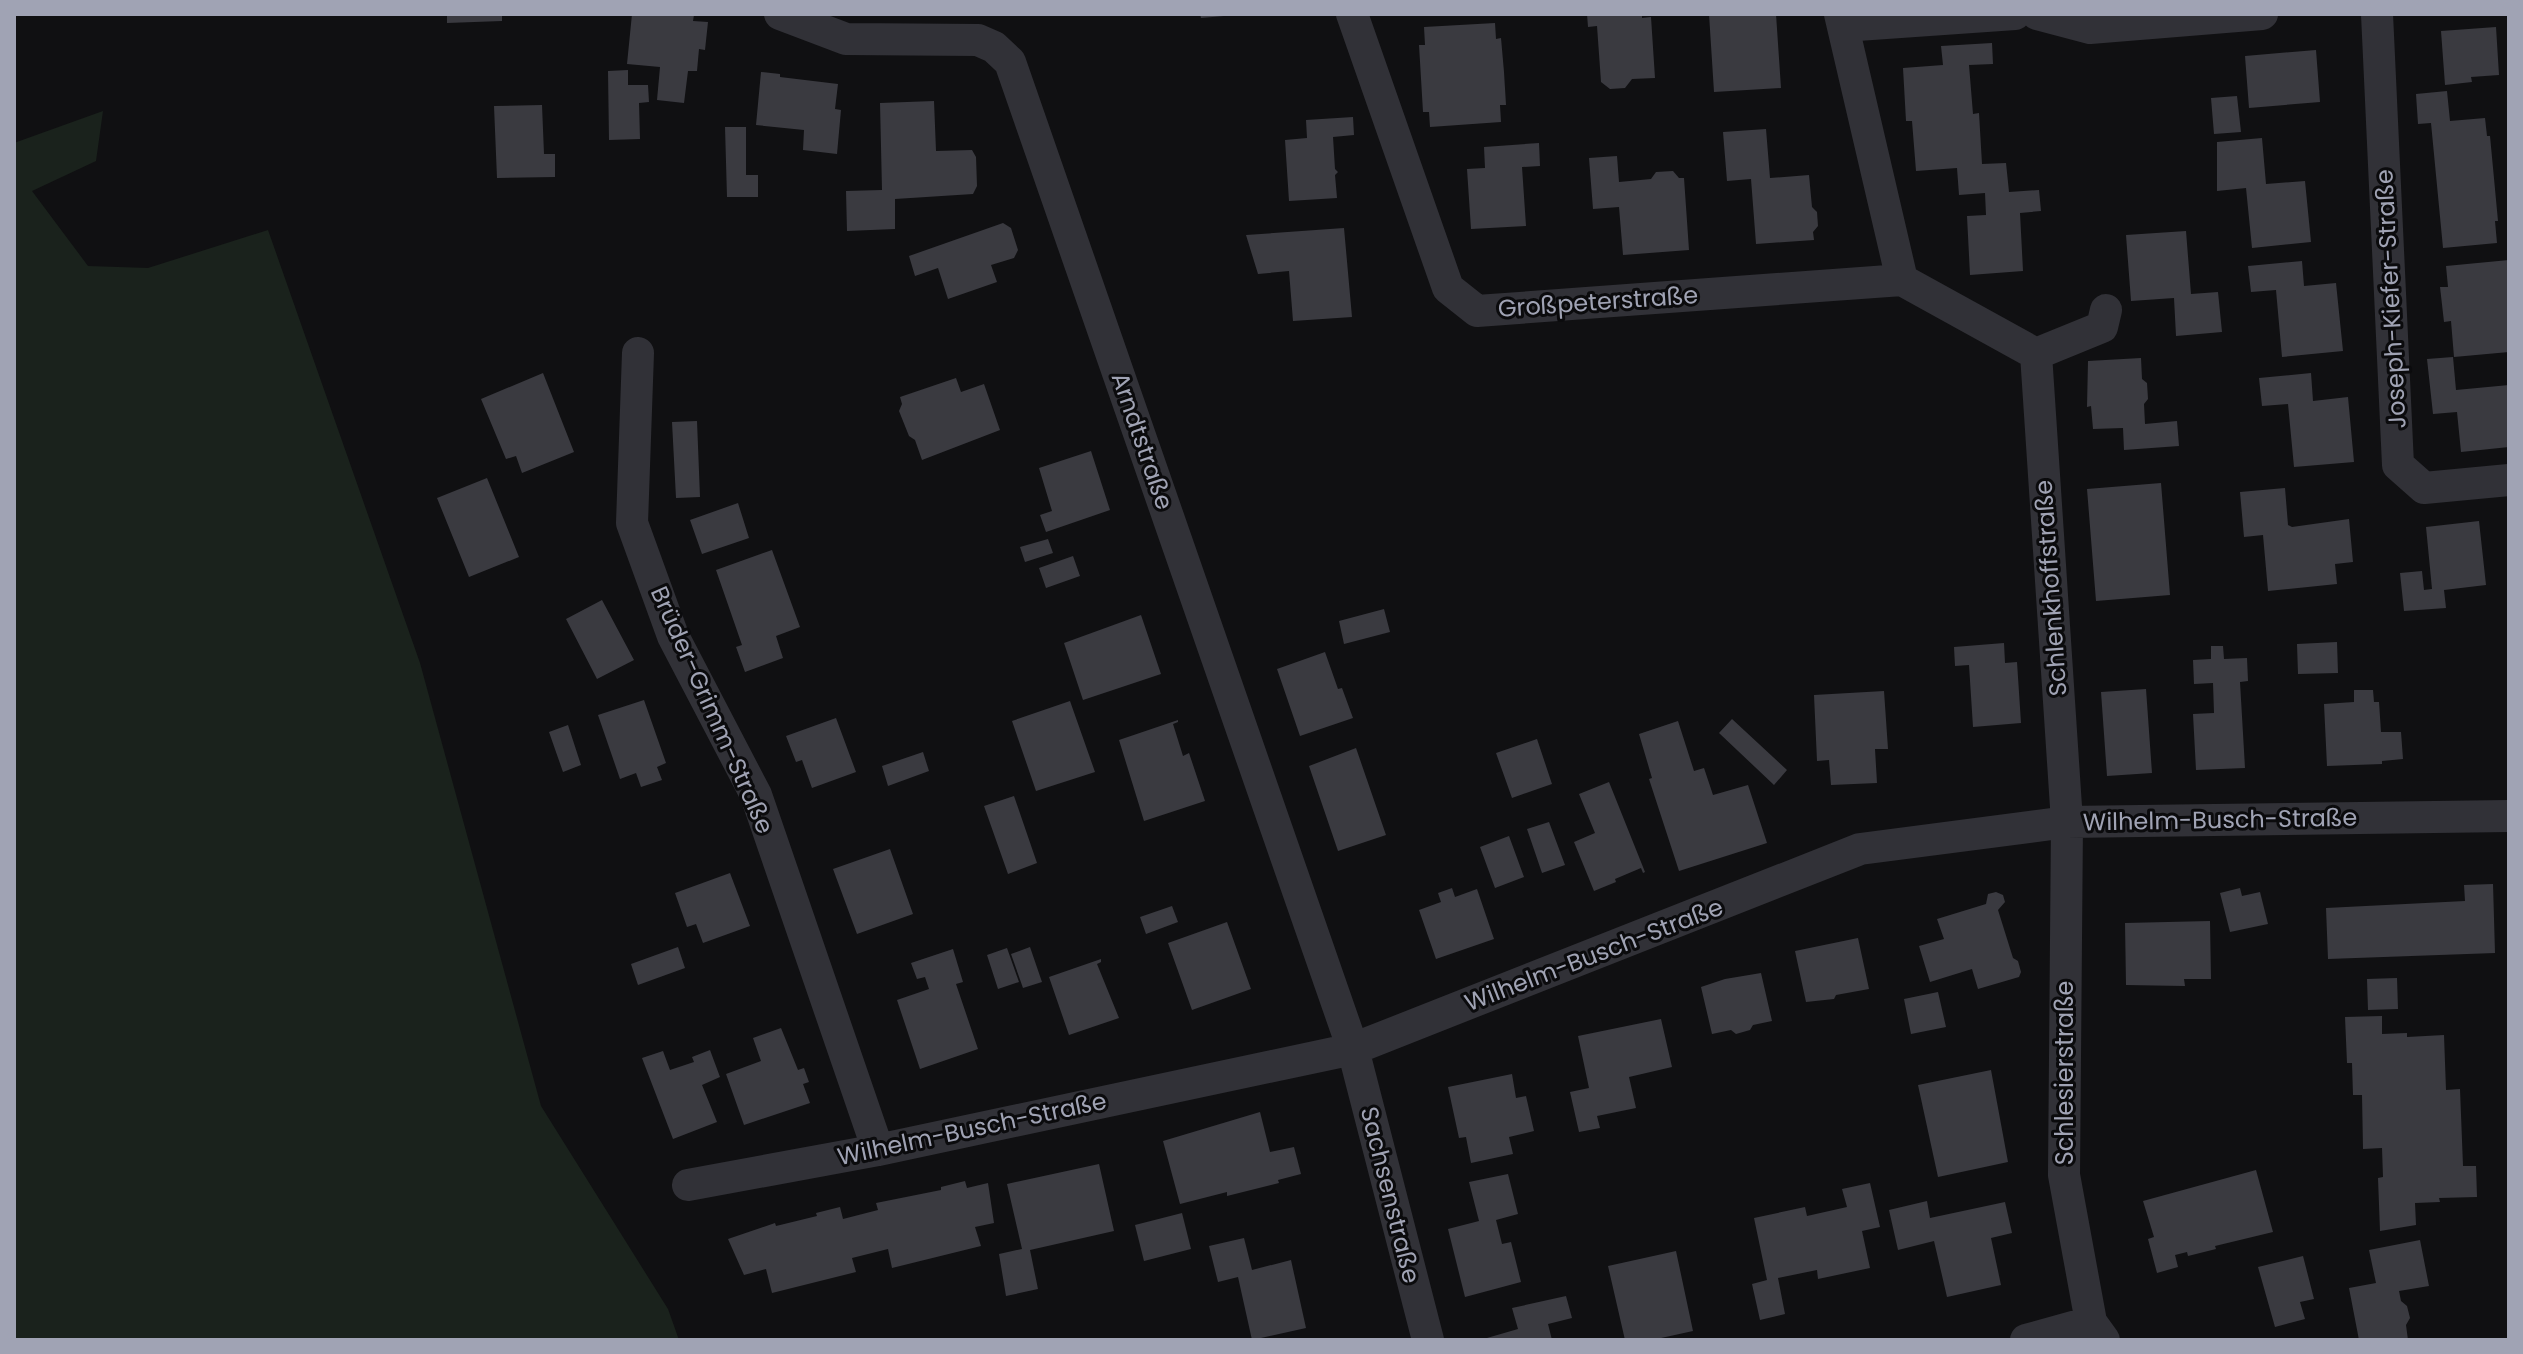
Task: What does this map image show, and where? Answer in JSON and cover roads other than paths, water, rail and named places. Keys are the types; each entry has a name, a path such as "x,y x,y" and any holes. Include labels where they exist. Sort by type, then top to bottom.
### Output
{"street":[{"name":"Arndtstraße","path":"780,14 846,39 977,27 1010,62 1353,1049"},
{"name":"Großpeterstraße","path":"1352,14 1448,288 1477,311 1902,280"},
{"path":"2015,14 1842,20 1902,280 2036,354 2102,327 2106,310"},
{"path":"2056,16 2090,28 2262,14"},
{"name":"Joseph-Kiefer-Straße","path":"2377,14 2398,465 2424,488 2509,480"},
{"name":"Brüder-Grimm-Straße","path":"638,353 632,523 673,636 756,795 878,1150"},
{"name":"Schlenkhoffstraße","path":"2036,354 2067,822"},
{"name":"Wilhelm-Busch-Straße","path":"688,1185 878,1150 1353,1049 1860,849 2067,822 2509,816"},
{"name":"Schlesierstraße","path":"2026,1340 2098,1331 2064,1175 2067,822"},
{"name":"Sachsenstraße","path":"1353,1049 1428,1340"}]}
